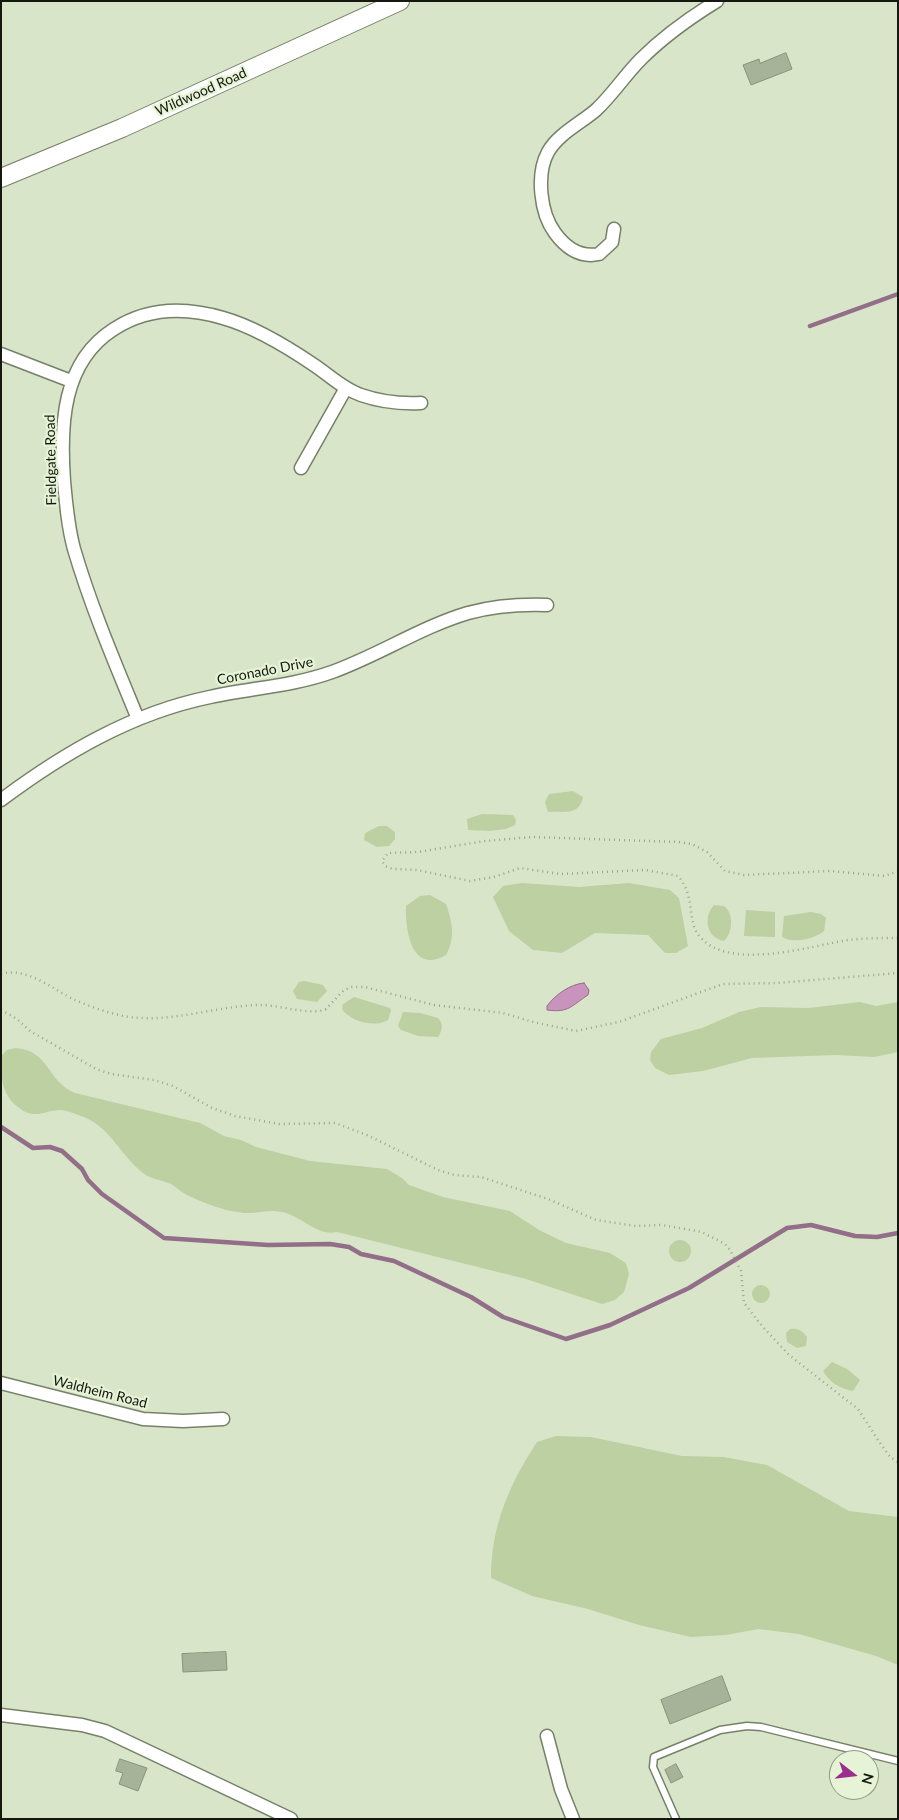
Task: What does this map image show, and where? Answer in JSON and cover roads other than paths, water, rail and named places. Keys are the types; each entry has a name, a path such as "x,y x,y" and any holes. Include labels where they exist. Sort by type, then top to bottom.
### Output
{"street":[{"name":"Wildwood Road","path":"1,178 122,128 400,1"},
{"path":"614,229 612,242 599,254 582,254 562,242 553,230 547,216 542,194 542,180 547,154 553,144 604,103 642,58 717,1"},
{"name":"Fieldgate Road","path":"138,719 98,618 73,547 67,512 63,469 63,425 66,401 71,381 80,363 92,347 107,333 139,316 178,310 200,312 249,328 284,346 346,388 382,402 421,403"},
{"path":"1,354 71,381"},
{"path":"301,468 346,388"},
{"name":"Coronado Drive","path":"1,800 43,769 94,740 138,719 209,697 306,680 334,671 467,613 502,606 547,605"},
{"name":"Waldheim Road","path":"1,1383 143,1419 183,1421 223,1419"},
{"path":"1,1715 82,1725 105,1731 291,1819"},
{"path":"547,1736 561,1789 573,1819"}],"lane":[{"path":"676,1819 653,1767 654,1757 720,1730 747,1726 761,1727 898,1761"}],"waterway":[{"path":"810,326 898,294"},
{"path":"1,1127 33,1148 50,1147 62,1151 82,1169 88,1180 102,1194 164,1238 268,1245 330,1244 349,1247 361,1254 394,1261 471,1297 503,1317 566,1339 610,1325 689,1288 787,1228 811,1225 855,1236 877,1237 898,1233"}]}
